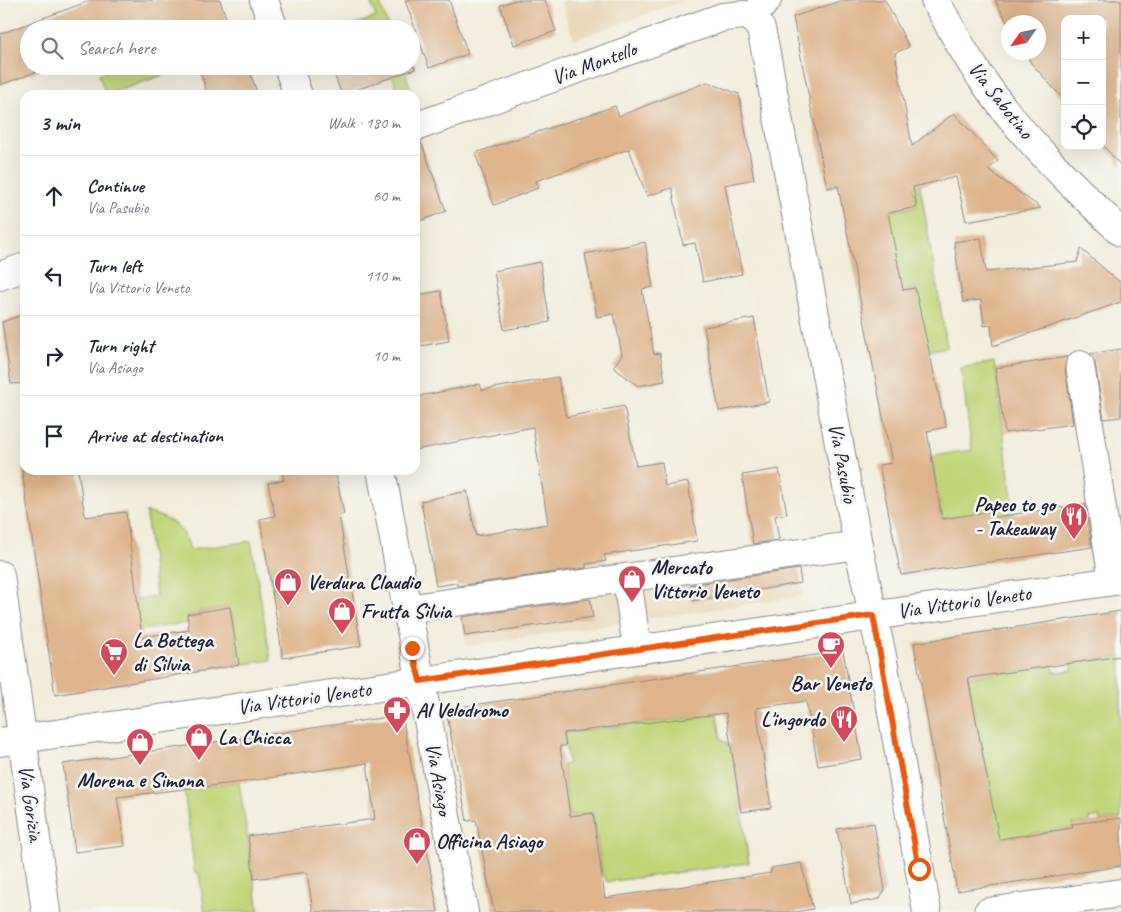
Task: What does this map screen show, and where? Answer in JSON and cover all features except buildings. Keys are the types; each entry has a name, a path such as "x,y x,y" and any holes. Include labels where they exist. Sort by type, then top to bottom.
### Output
{"street":[{"path":"264,0 271,20"},
{"name":"Via Sabotino","path":"935,0 968,58 997,101 1116,221"},
{"name":"Via Montello","path":"420,125 699,25 723,17 744,15 760,9"},
{"name":"Via Pasubio","path":"760,9 760,28 873,615 927,912"},
{"path":"291,75 296,90"},
{"path":"0,276 20,269"},
{"name":"Via Vittorio Veneto","path":"11,740 1117,580 1080,364"},
{"name":"Via Asiago","path":"383,475 406,609 464,912"},
{"path":"406,609 858,545"},
{"name":"Via Gorizia","path":"0,575 11,740 46,912"},
{"path":"627,578 637,649"},
{"path":"988,912 1121,893"}],"shaded area":[{"path":"560,0 686,0 574,40"},
{"name":"Mercato Vittorio Veneto","path":"797,560 803,596 466,646 461,609"}],"green space":[{"path":"379,0 386,20 368,20 376,17 370,1"},
{"path":"99,75 164,75 120,90 104,90"},
{"path":"392,75 406,75 411,90 397,90"},
{"path":"920,185 947,347 927,351 915,288 884,294 888,213 917,207 913,187"},
{"path":"994,362 1014,514 995,517 993,512 942,519 931,456 972,450 961,368"},
{"path":"146,512 175,524 184,535 190,550 251,541 271,660 239,665 230,607 198,612 199,621 91,638 116,602 156,596"},
{"path":"1121,656 1121,818 1100,821 1099,817 1089,818 1090,822 1072,824 1073,828 998,839 968,678 1053,665 1054,672 1073,670 1071,663"},
{"path":"717,714 721,739 732,747 749,863 607,882 602,872 593,813 570,816 563,765 568,764 564,733"},
{"path":"239,782 259,912 205,912 199,873 195,874 184,789"}],"place":[{"name":"Papeo to go - Takeaway","path":"1074,540"},
{"name":"Mercato Vittorio Veneto","path":"632,603"},
{"name":"Verdura Claudio","path":"288,606"},
{"name":"Frutta Silvia","path":"342,635"},
{"name":"Bar Veneto","path":"831,669"},
{"name":"La Bottega di Silvia","path":"114,676"},
{"name":"Al Velodromo","path":"397,734"},
{"name":"L'ingordo","path":"844,743"},
{"name":"La Chicca","path":"199,761"},
{"name":"Morena e Simona","path":"140,766"},
{"name":"Officina Asiago","path":"417,865"}],"route":[{"path":"412,648 420,681 873,615 883,661 919,869"}]}
